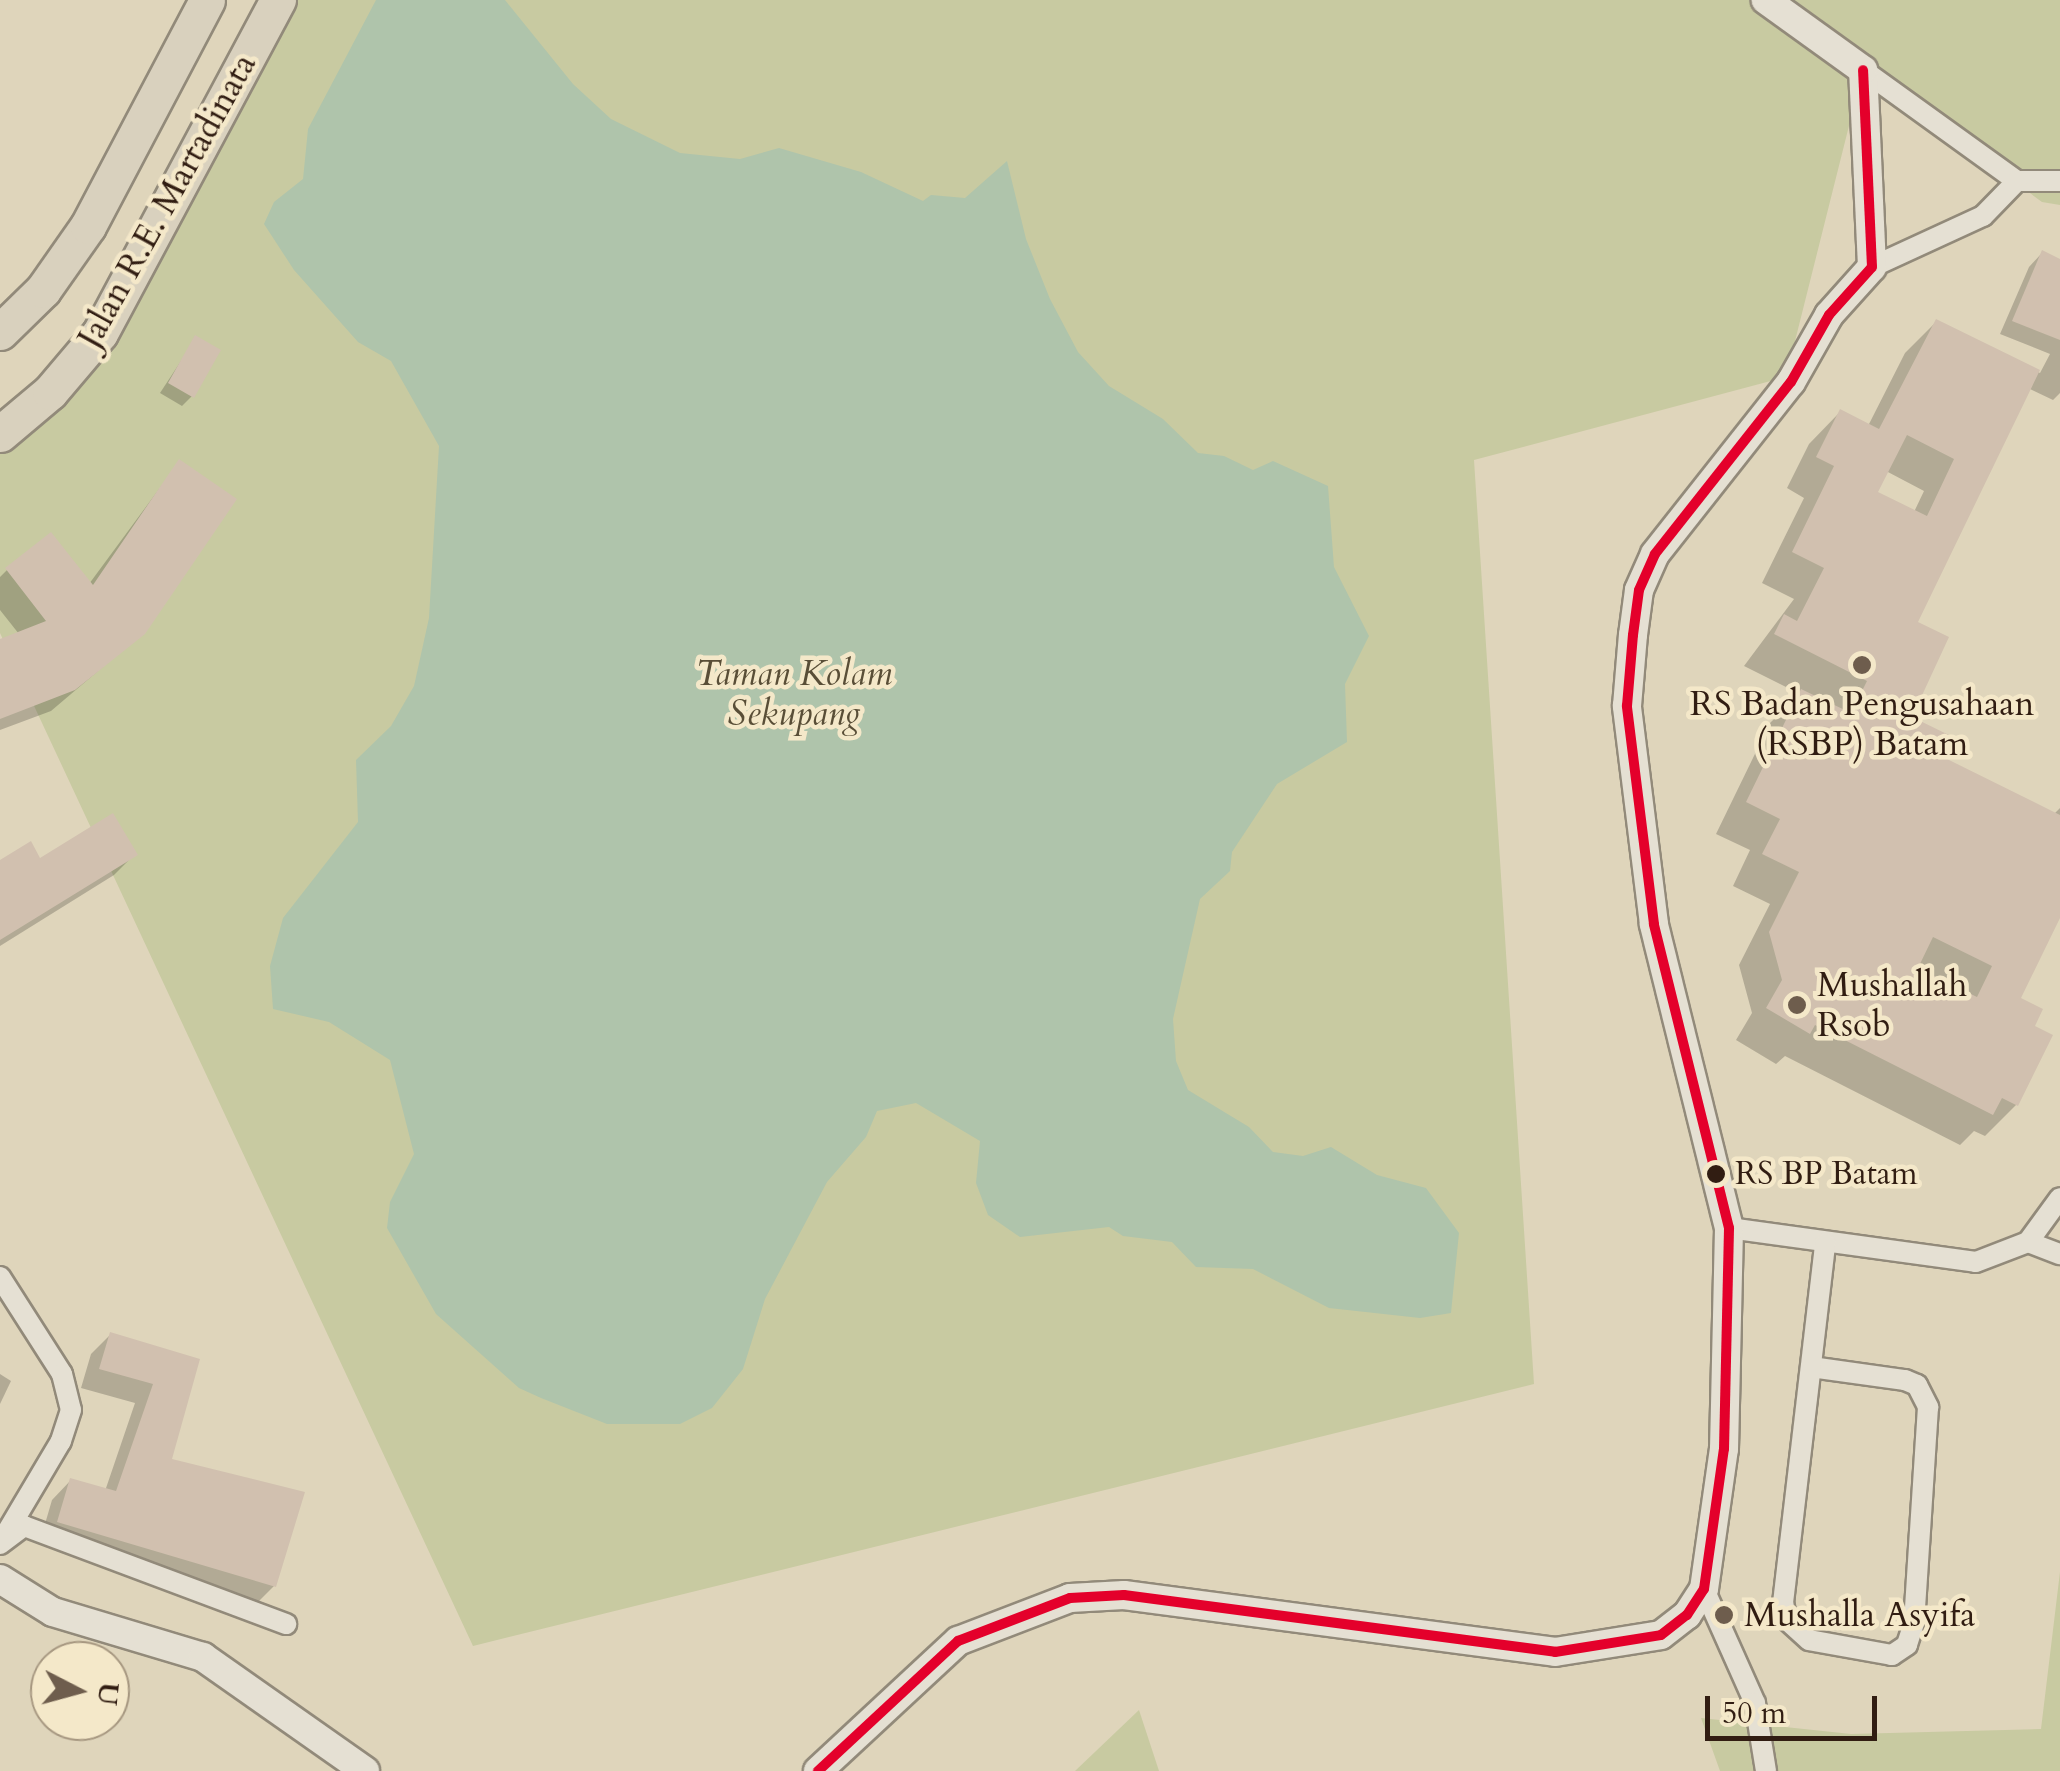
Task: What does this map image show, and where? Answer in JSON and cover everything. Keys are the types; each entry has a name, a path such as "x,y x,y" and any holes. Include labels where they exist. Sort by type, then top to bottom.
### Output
{"highway":[{"name":"Jalan R.E. Martadinata","path":"0,332 43,290 88,226 207,0"},
{"name":"Jalan R.E. Martadinata","path":"0,434 50,392 100,333 278,0"}],"street":[{"path":"1766,0 2017,181 2060,181"},
{"path":"1863,70 1872,267"},
{"path":"818,1771 958,1641 1070,1598 1124,1595 1556,1652 1661,1635 1687,1615 1704,1589 1724,1449 1729,1228 1654,924 1627,706 1639,590 1655,554 1791,382 1829,315 1872,267 1982,216 2017,181"},
{"path":"1729,1228 1976,1262 2028,1242 2060,1198"},
{"path":"2028,1242 2060,1254"},
{"path":"1810,1367 1905,1380 1916,1385 1928,1407 1914,1623 1907,1644 1892,1655 1826,1647 1787,1620 1783,1603 1810,1367 1825,1243"},
{"path":"0,1277 62,1374 71,1410 61,1441 2,1541"},
{"path":"2,1541 24,1526 286,1624"},
{"path":"0,1579 53,1612 203,1657 365,1771"},
{"path":"1704,1589 1755,1704 1766,1771"}],"green space":[{"name":"Taman Kolam Sekupang","path":"278,0 2060,0 2060,205 2042,202 1863,70 1786,377 1474,460 1534,1384 473,1646 0,633 0,434 50,392"},
{"path":"2060,1572 2060,1771 1720,1771 1701,1718 1851,1734 2041,1729"},
{"path":"1139,1710 1159,1771 1075,1771"}],"shaded area":[{"path":"376,0 505,0 573,84 611,119 680,153 740,159 779,148 861,172 923,201 931,195 965,198 1007,161 1026,239 1050,299 1078,352 1109,386 1163,419 1198,453 1224,456 1253,470 1273,461 1328,486 1334,567 1369,636 1345,684 1347,742 1277,784 1232,852 1230,871 1200,899 1173,1019 1176,1061 1188,1090 1249,1127 1273,1152 1303,1156 1331,1147 1377,1175 1426,1188 1459,1233 1451,1313 1420,1318 1329,1308 1253,1269 1196,1267 1172,1242 1123,1236 1109,1227 1020,1237 988,1215 976,1183 980,1141 916,1103 877,1111 866,1137 827,1182 765,1299 743,1369 712,1408 680,1424 607,1424 541,1398 519,1388 436,1314 387,1228 390,1202 414,1154 390,1060 329,1022 273,1009 270,966 283,918 358,822 356,760 391,726 414,686 429,618 439,446 391,361 358,342 294,270 264,224 274,202 303,179 308,129"}],"building":[{"path":"2042,250 2060,259 2060,340 2012,321"},
{"path":"1936,319 2040,370 1918,622 1949,637 1912,717 1953,737 1943,757 2060,815 2060,918 2021,998 2043,1009 2035,1026 2053,1035 2018,1106 2002,1098 1993,1115 1815,1025 1810,1034 1766,1008 1782,980 1769,932 1799,872 1762,854 1780,819 1746,802 1801,689 1851,713 1867,681 1774,634 1784,614 1797,621 1824,568 1792,552 1834,466 1816,457 1840,409 1879,429","holes":["1907,435 1954,459 1927,516 1878,492","1933,937 1992,966 1977,997 1918,968"]},
{"path":"195,335 221,350 194,398 168,383"},
{"path":"179,459 237,499 145,634 75,690 0,719 0,639 46,621 5,568 51,532 93,585"},
{"path":"113,813 138,855 0,940 0,860 31,841 40,858"},
{"path":"110,1332 200,1359 172,1459 305,1492 276,1587 57,1522 70,1478 116,1491 153,1384 99,1369"}],"transit line":[{"path":"818,1771 958,1641 1070,1598 1124,1595 1555,1652 1661,1635 1687,1615 1704,1589 1724,1449 1729,1228 1654,924 1627,706 1633,635 1639,590 1655,554 1791,382 1829,315 1872,267 1863,70"}],"place":[{"name":"RS Badan Pengusahaan (RSBP) Batam","path":"1862,665"},
{"name":"Mushallah Rsob","path":"1797,1005"},
{"name":"RS BP Batam","path":"1716,1174"},
{"name":"Mushalla Asyifa","path":"1724,1615"}]}
